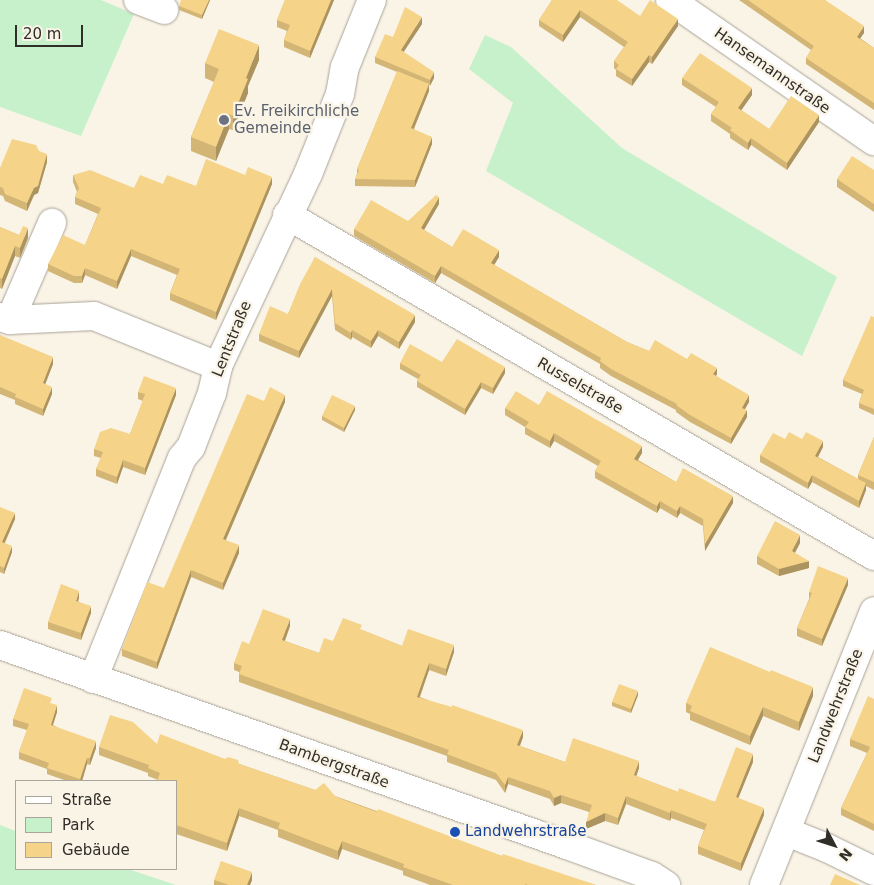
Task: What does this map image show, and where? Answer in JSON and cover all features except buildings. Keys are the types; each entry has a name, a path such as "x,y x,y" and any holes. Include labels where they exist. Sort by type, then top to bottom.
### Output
{"street":[{"path":"138,0 164,10"},
{"name":"Lentstraße","path":"93,679 182,458 191,447 212,393 218,366 287,215 308,174 340,94 345,67 372,0"},
{"name":"Hansemannstraße","path":"670,0 874,141"},
{"name":"Russelstraße","path":"287,215 874,556"},
{"path":"52,223 5,318 94,316 218,366"},
{"name":"Landwehrstraße","path":"764,885 874,611"},
{"name":"Bambergstraße","path":"0,645 567,845 652,876 666,885"},
{"path":"786,832 874,871"}],"green space":[{"path":"0,0 101,0 134,14 81,136 0,107"},
{"path":"485,35 511,47 622,148 837,277 802,356 486,171 513,103 469,69"},
{"path":"0,825 15,831 15,870 131,870 176,885 0,885"}],"place":[{"name":"Ev. Freikirchliche Gemeinde","path":"224,120"},
{"name":"Landwehrstraße","path":"455,832"}]}
